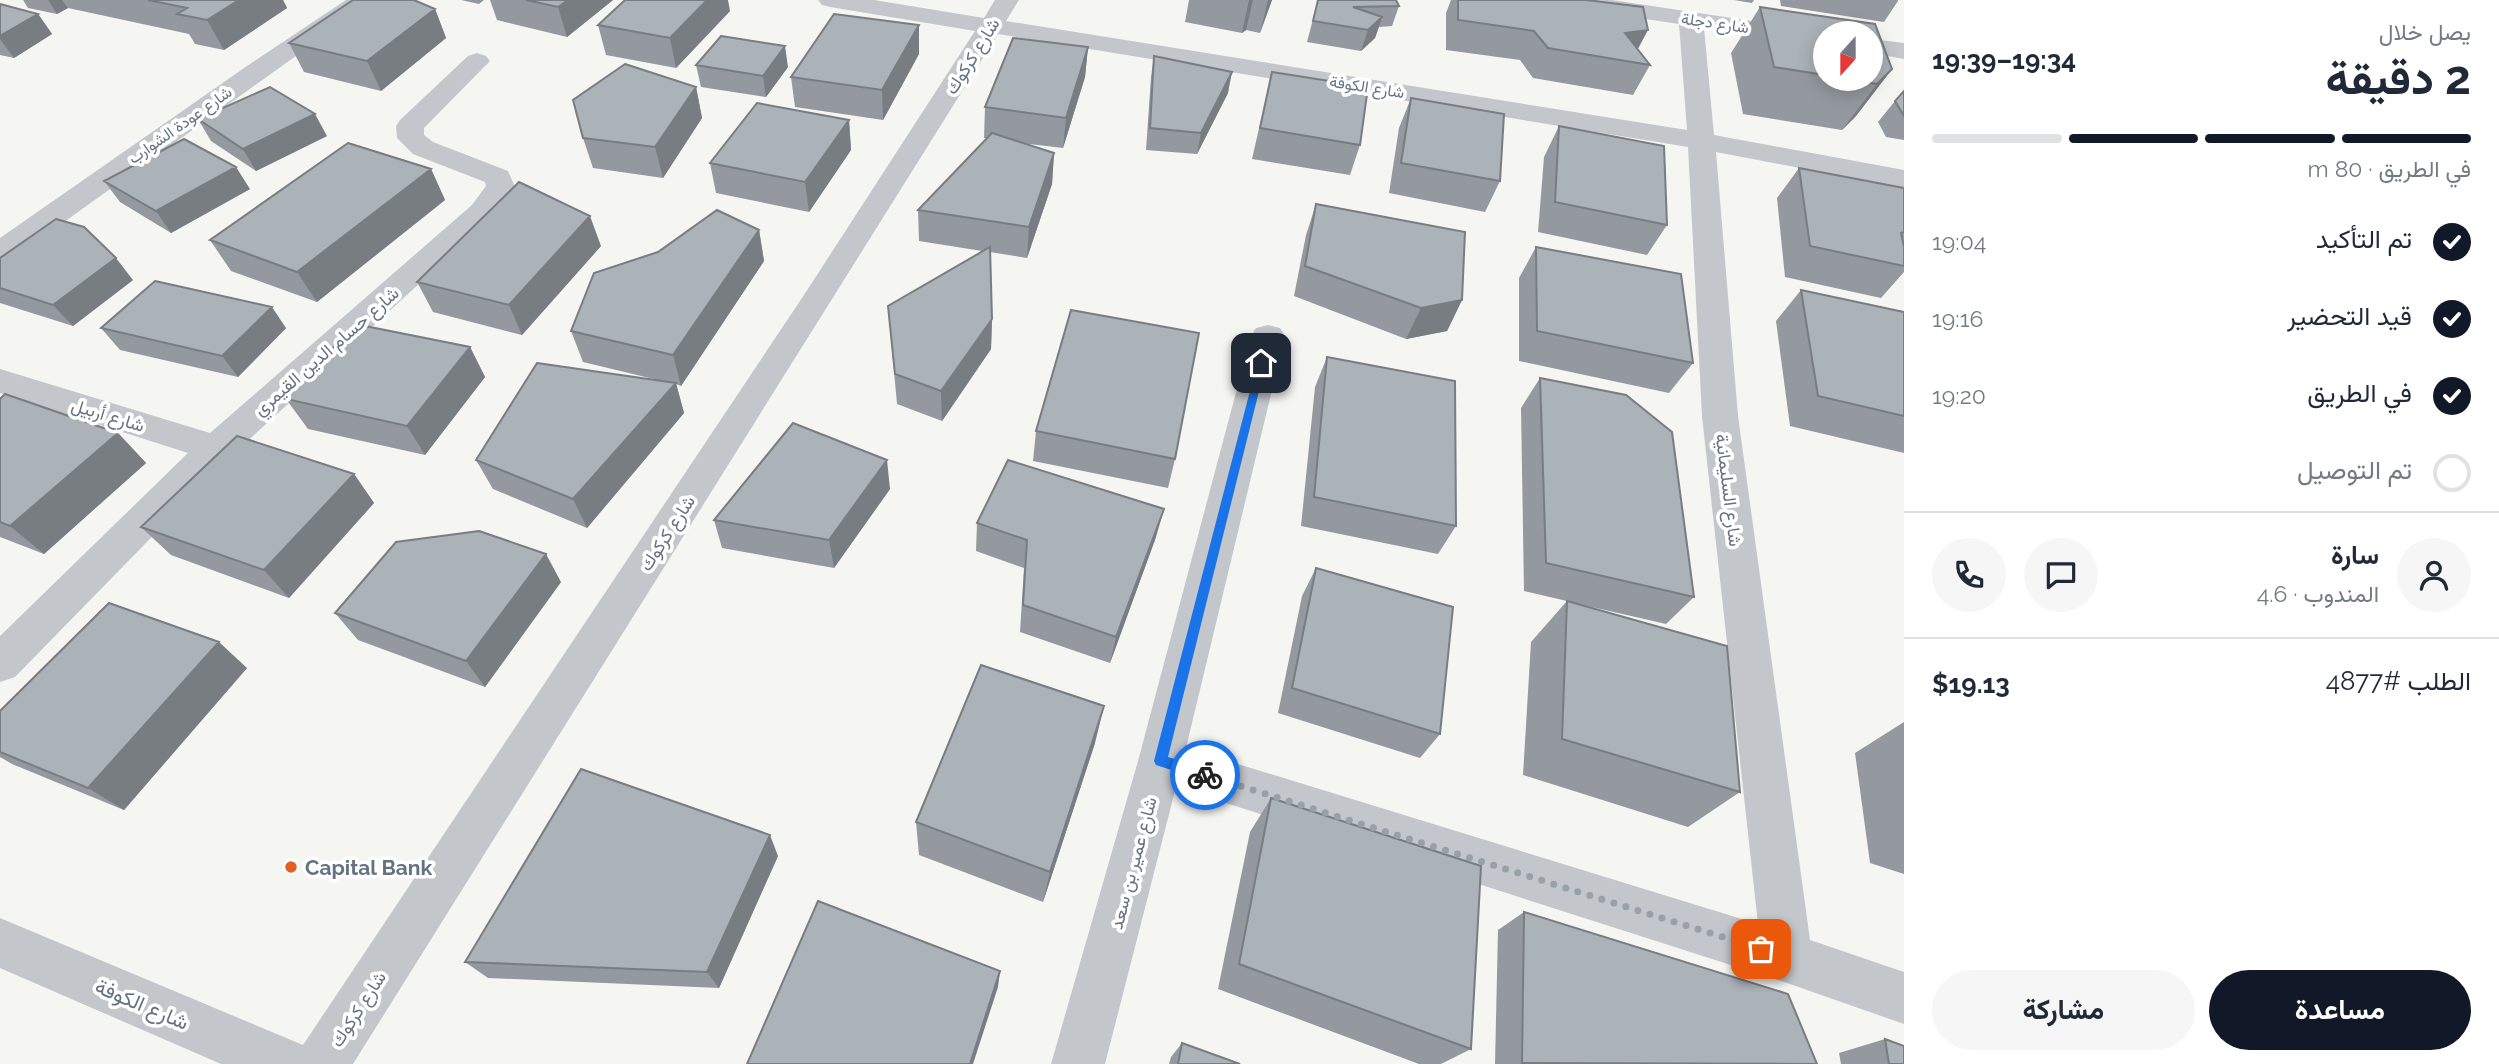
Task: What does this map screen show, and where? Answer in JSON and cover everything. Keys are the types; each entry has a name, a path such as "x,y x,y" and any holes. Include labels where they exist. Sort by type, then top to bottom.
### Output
{"street":[{"name":"شارع عودة الشوارب","path":"0,253 256,71 362,0"},
{"name":"شارع الكوفة","path":"830,0 999,14 1904,179"},
{"name":"شارع دجلة","path":"1564,0 1813,37"},
{"name":"شارع كركوك","path":"323,1064 816,303 999,14"},
{"name":"شارع السليمانية","path":"1691,20 1703,141 1704,219 1719,415 1787,958"},
{"path":"1883,48 1904,51"},
{"name":"شارع حسام الدين القيمري","path":"0,664 216,448 429,261 482,211 501,187 498,177 423,148 411,138 410,126 477,61"},
{"name":"شارع عمير بن سعد","path":"1078,1064 1160,761 1268,336"},
{"name":"شارع أربيل","path":"0,381 216,448"},
{"path":"1160,761 1787,958 1904,998"},
{"name":"شارع الكوفة","path":"0,943 284,1064"}],"building":[{"path":"148,0 239,0 207,20 177,14 187,8"},
{"path":"353,0 414,0 435,9 367,61 289,43"},
{"path":"526,0 568,0 558,7"},
{"path":"625,0 707,0 670,38 598,25"},
{"path":"1318,0 1396,0 1399,6 1353,7 1382,17 1368,30 1313,21"},
{"path":"1458,0 1586,0 1643,7 1648,30 1625,33 1650,65 1548,48 1534,31 1458,20"},
{"path":"0,4 38,14 0,36"},
{"path":"1760,7 1855,21 1813,21 1813,73 1774,67"},
{"path":"834,14 919,25 882,90 791,77"},
{"path":"721,36 785,46 763,76 696,65"},
{"path":"1013,38 1088,47 1066,118 985,107"},
{"path":"1883,45 1892,69 1883,78"},
{"path":"1154,56 1232,72 1201,133 1150,128"},
{"path":"625,64 696,87 655,147 583,138 573,100"},
{"path":"1272,72 1368,87 1360,145 1260,128"},
{"path":"270,87 315,114 243,149 198,119"},
{"path":"1904,91 1904,116 1895,101"},
{"path":"1411,98 1504,114 1500,181 1401,163"},
{"path":"757,103 849,120 805,182 710,163"},
{"path":"1559,126 1664,146 1667,225 1555,202"},
{"path":"992,133 1054,153 1029,227 918,210"},
{"path":"184,139 236,167 156,211 104,181"},
{"path":"348,143 431,169 297,272 210,240"},
{"path":"1799,168 1904,188 1904,232 1901,233 1904,266 1810,246"},
{"path":"519,182 590,216 509,305 417,282"},
{"path":"1316,204 1465,232 1462,300 1421,308 1305,266"},
{"path":"717,210 759,230 673,355 571,331 594,273 658,252"},
{"path":"56,219 84,227 116,258 53,305 0,288 0,258"},
{"path":"990,247 992,319 941,391 895,374 888,306"},
{"path":"1536,247 1681,274 1693,363 1537,331"},
{"path":"155,281 272,307 222,356 101,328"},
{"path":"1801,290 1904,312 1904,416 1818,396"},
{"path":"1071,310 1199,333 1175,459 1036,431"},
{"path":"355,324 470,347 407,426 286,399"},
{"path":"1327,357 1455,381 1456,526 1314,497"},
{"path":"537,363 676,383 573,499 476,460"},
{"path":"1540,378 1626,395 1672,432 1694,597 1546,563"},
{"path":"5,394 118,433 10,526 0,522 0,399"},
{"path":"793,423 887,460 829,540 714,520"},
{"path":"237,436 354,474 264,570 141,527"},
{"path":"1008,460 1164,509 1116,637 1023,605 1027,540 977,523"},
{"path":"479,531 546,554 466,661 335,613 396,542"},
{"path":"1316,568 1453,607 1440,734 1292,688"},
{"path":"1567,601 1727,646 1740,792 1562,739"},
{"path":"109,603 219,642 88,788 0,752 0,711"},
{"path":"981,665 1104,706 1050,872 916,822"},
{"path":"581,769 770,835 707,972 465,962"},
{"path":"1271,798 1481,866 1471,1049 1239,964"},
{"path":"818,901 1000,971 970,1064 747,1064"},
{"path":"1524,912 1788,994 1817,1064 1522,1063"},
{"path":"1885,1039 1904,1046 1904,1064 1889,1064"},
{"path":"1182,1043 1240,1064 1178,1064"}],"way so far":[{"path":"1205,775 1761,949"}],"place":[{"name":"Capital Bank","path":"291,867"}],"route":[{"path":"1205,775 1160,761 1261,363"}]}
